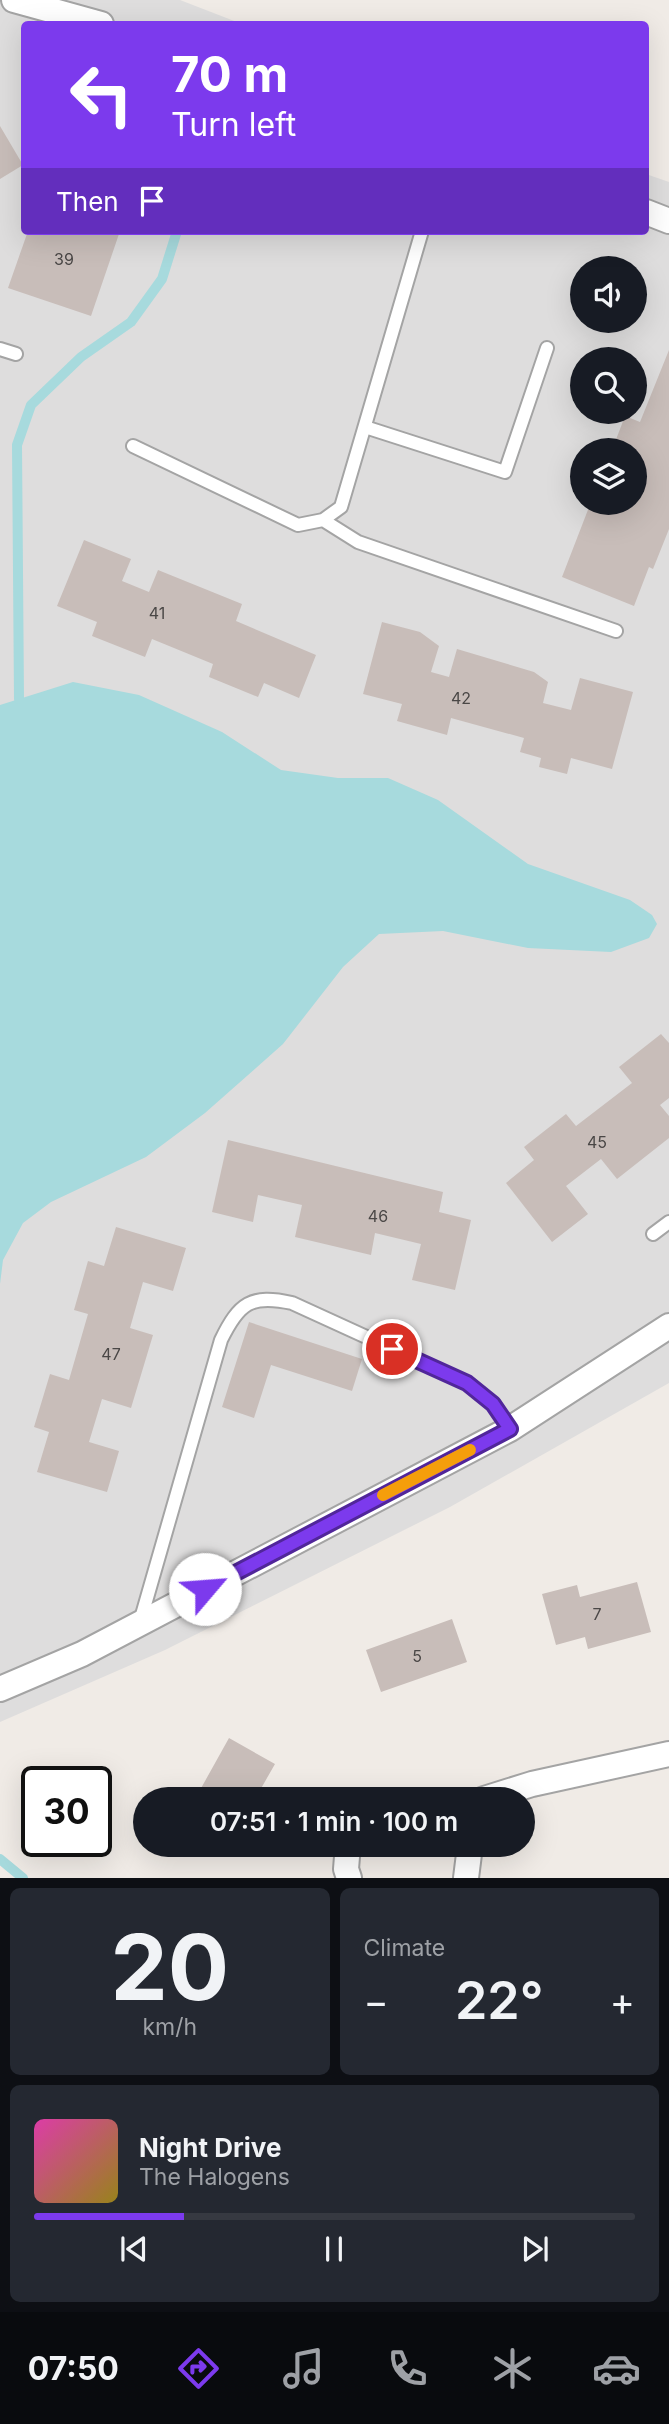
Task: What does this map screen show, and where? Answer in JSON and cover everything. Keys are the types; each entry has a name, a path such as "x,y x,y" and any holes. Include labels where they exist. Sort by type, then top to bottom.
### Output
{"street":[{"path":"13,0 90,21"},
{"path":"649,213 669,220"},
{"path":"0,1689 82,1654 510,1429 669,1326"},
{"path":"522,1787 669,1754"},
{"path":"347,1857 346,1869 349,1878"},
{"path":"466,1878 468,1857"}],"lane":[{"path":"133,446 298,525 323,520 341,508 421,235"},
{"path":"365,427 505,472 547,348"},
{"path":"0,349 16,354"},
{"path":"323,520 358,542 616,631"},
{"path":"653,1234 669,1222"},
{"path":"140,1623 221,1340 233,1315 247,1305 270,1298 292,1303 467,1383 493,1404 510,1429"}],"shaded area":[{"path":"0,0 180,0 234,21 21,21 21,235 649,235 649,175 669,182 669,1383 450,1507 165,1650 0,1722"}],"water":[{"path":"73,682 139,695 222,732 281,770 338,778 388,778 438,800 528,864 630,900 652,915 657,924 649,938 611,952 528,948 443,931 379,934 343,967 283,1044 205,1113 146,1157 51,1202 23,1223 3,1260 0,1284 0,705"}],"building":[{"path":"0,126 21,162 21,166 0,179"},
{"path":"27,235 119,235 91,316 8,288"},
{"path":"669,350 669,529 653,569 649,567 634,606 562,577 586,515 647,515 647,438 617,438 622,424 647,424 647,405"},
{"path":"84,540 131,559 122,581 149,592 158,570 242,604 236,621 316,655 299,698 264,683 258,697 209,677 213,664 152,639 145,657 92,636 97,622 57,606"},
{"path":"382,622 420,632 439,646 431,672 449,677 457,649 534,672 548,682 543,703 571,710 580,678 633,692 612,769 571,758 567,774 539,767 541,758 520,752 524,738 451,718 447,735 397,721 402,704 363,694"},
{"path":"661,1034 669,1043 669,1098 660,1105 669,1116 669,1138 617,1179 601,1159 566,1186 588,1214 552,1242 506,1183 534,1160 524,1147 566,1114 576,1126 632,1083 619,1067"},
{"path":"228,1140 443,1192 439,1212 471,1220 455,1290 412,1280 421,1244 375,1233 371,1255 295,1237 302,1205 258,1195 253,1222 212,1212"},
{"path":"116,1227 186,1248 173,1291 143,1282 130,1328 153,1335 131,1408 102,1399 89,1442 119,1451 107,1492 37,1472 49,1432 34,1427 50,1374 69,1380 88,1314 74,1310 88,1261 104,1266"},
{"path":"249,1322 362,1359 352,1391 271,1365 254,1418 222,1407"},
{"path":"637,1582 651,1632 588,1649 585,1637 556,1645 542,1594 577,1585 580,1597"},
{"path":"452,1619 467,1662 381,1692 366,1650"},
{"path":"229,1738 275,1764 262,1787 202,1787"}],"waterway":[{"path":"19,699 17,445 31,405 81,357 131,322 162,279 176,235"},
{"path":"0,1859 23,1878"}],"slow traffic":[{"path":"383,1495 470,1450"}],"route":[{"path":"205,1589 510,1429 493,1404 467,1383 392,1349"}]}
